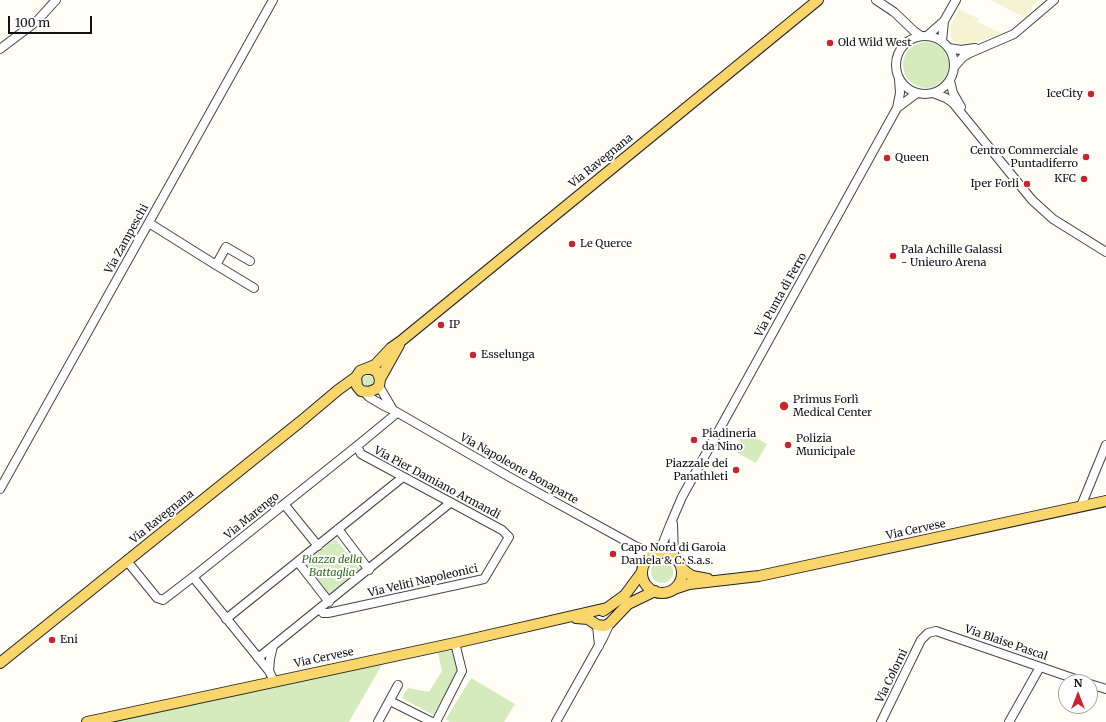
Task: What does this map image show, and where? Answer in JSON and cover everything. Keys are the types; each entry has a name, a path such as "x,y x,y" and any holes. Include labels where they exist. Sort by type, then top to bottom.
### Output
{"main road":[{"name":"Via Ravegnana","path":"367,368 374,365 391,348 818,0"},
{"name":"Via Ravegnana","path":"379,382 401,341"},
{"path":"338,390 349,388 361,390 373,391 379,382 377,372 367,368 360,371 356,377 356,384 361,390"},
{"name":"Via Ravegnana","path":"0,663 356,377"},
{"name":"Via Cervese","path":"566,618 585,618 597,625 605,626 610,623 628,604 655,591 664,592 689,584 759,576 1106,501"},
{"path":"657,554 668,554 674,557"},
{"name":"Via Cervese","path":"597,625 596,621 598,616 625,595 643,567 657,554"},
{"name":"Via Cervese","path":"674,557 679,562 681,567 692,576 730,580"},
{"path":"643,567 642,577 646,585 655,591"},
{"path":"674,589 681,579 681,567"},
{"name":"Via Cervese","path":"87,722 455,643 607,608"}],"street":[{"path":"0,49 37,21 56,0"},
{"name":"Via Zampeschi","path":"0,489 274,0"},
{"path":"876,0 900,16 905,23 924,36"},
{"path":"924,36 944,21 956,0"},
{"path":"955,66 963,57 1014,34 1054,0"},
{"path":"942,41 944,21"},
{"path":"905,23 906,43"},
{"path":"897,108 901,85 899,78 897,71 897,59 900,50 906,43 915,38 924,36 936,37 949,48 954,58 954,72 950,82 942,89 933,93 918,93 905,86 899,78"},
{"path":"949,48 966,50 993,43"},
{"path":"950,82 953,93 970,123"},
{"name":"Via Punta di Ferro","path":"657,554 684,493 897,108 918,93"},
{"path":"933,93 946,98 953,103 1032,200 1053,219 1106,252"},
{"path":"149,224 254,288"},
{"path":"216,265 226,247 250,261"},
{"name":"Via Napoleone Bonaparte","path":"379,382 395,412"},
{"name":"Via Napoleone Bonaparte","path":"361,390 373,400 635,546 657,554"},
{"name":"Via Marengo","path":"127,560 157,598 163,600 194,577 357,446 395,412"},
{"path":"1081,506 1106,445"},
{"name":"Via Pier Damiano Armandi","path":"357,446 361,454 502,530 509,537"},
{"path":"226,619 403,477"},
{"path":"258,658 369,570 450,503"},
{"path":"284,504 318,546"},
{"name":"Via Punta di Ferro","path":"674,515 672,531 674,557"},
{"path":"338,529 369,570"},
{"name":"Via Veliti Napoleonici","path":"320,609 323,612 328,613 484,579 509,537"},
{"path":"635,546 643,555 643,567"},
{"path":"298,562 329,602"},
{"path":"194,577 266,668 269,682"},
{"path":"556,722 610,623"},
{"path":"597,625 598,647"},
{"name":"Via Blaise Pascal","path":"921,640 928,633 936,631 1061,674"},
{"name":"Via Colorni","path":"882,722 921,640"},
{"path":"436,722 462,671 455,643"},
{"path":"266,668 270,660 273,646"},
{"path":"1009,722 1040,667"},
{"path":"378,722 398,685"},
{"path":"390,701 432,722"}],"shaded area":[{"path":"990,0 1039,0 1031,7 1032,8 1025,18"},
{"path":"959,9 979,19 977,22 1002,33 965,46 954,42 951,38 950,26"}],"green space":[{"path":"921,42 931,42 939,46 945,52 949,60 949,70 945,78 939,84 931,88 921,88 913,84 907,78 903,70 903,60 907,52 913,46"},
{"path":"368,375 372,377 374,381 372,385 368,387 364,385 362,381 364,377"},
{"path":"744,432 767,444 756,463 734,451"},
{"name":"Piazza della Battaglia","path":"335,539 360,569 326,596 304,564"},
{"path":"662,561 670,564 673,572 670,580 662,583 654,580 651,572 654,564"},
{"path":"453,650 458,671 433,715 402,698 408,688 429,692 442,671 438,653"},
{"path":"384,661 349,722 105,722"},
{"path":"471,678 515,704 504,722 450,722 446,719"}],"place":[{"name":"Old Wild West","path":"830,43"},
{"name":"IceCity","path":"1091,94"},
{"name":"Centro Commerciale Puntadiferro","path":"1086,157"},
{"name":"Queen","path":"887,158"},
{"name":"KFC","path":"1084,179"},
{"name":"Iper Forli","path":"1027,184"},
{"name":"Le Querce","path":"572,244"},
{"name":"Pala Achille Galassi - Unieuro Arena","path":"893,256"},
{"name":"IP","path":"441,325"},
{"name":"Esselunga","path":"473,355"},
{"name":"Primus Forlì Medical Center","path":"784,406"},
{"name":"Piadineria da Nino","path":"694,440"},
{"name":"Polizia Municipale","path":"788,445"},
{"name":"Piazzale dei Panathleti","path":"736,470"},
{"name":"Capo Nord di Garoia Daniela & C. S.a.s.","path":"613,554"},
{"name":"Eni","path":"52,640"}]}
